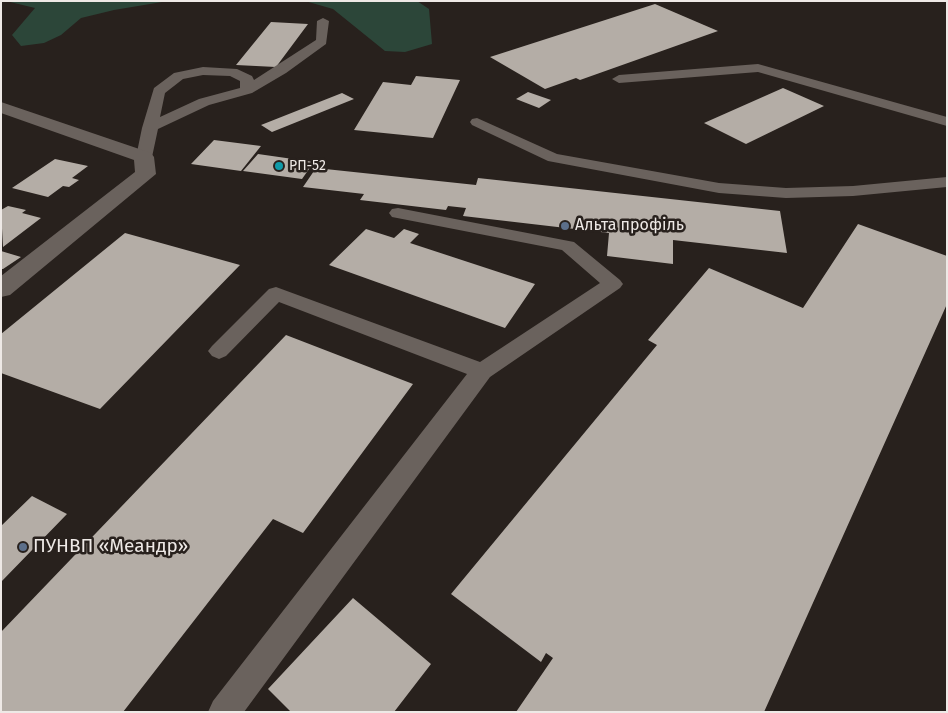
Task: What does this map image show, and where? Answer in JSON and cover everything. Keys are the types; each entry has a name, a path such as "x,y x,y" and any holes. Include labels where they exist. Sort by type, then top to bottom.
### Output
{"street":[{"path":"1,106 145,165 1,289"}],"lane":[{"path":"149,128 204,102 247,90 281,70 322,41 323,21"},
{"path":"619,79 758,68 947,122"},
{"path":"145,165 149,128 159,91 178,76 203,71 232,72 247,79 247,90"},
{"path":"477,122 553,158 719,188 795,193 853,191 947,182"},
{"path":"224,712 482,371 613,284 568,246 398,213"},
{"path":"219,351 276,294 482,371"}],"green space":[{"path":"6,1 168,1 114,10 81,18 61,35 44,43 21,46 12,35 35,8"},
{"path":"305,1 417,1 429,9 432,44 405,52 385,51 333,9"}],"building":[{"path":"655,4 718,31 580,80 576,78 545,89 490,57"},
{"path":"271,22 308,24 276,67 236,65"},
{"path":"416,76 460,80 433,138 354,130 383,82 411,85"},
{"path":"783,88 824,106 746,144 704,123"},
{"path":"528,92 551,100 539,108 516,99"},
{"path":"342,93 354,99 272,132 261,125"},
{"path":"214,140 261,146 241,171 191,164"},
{"name":"РП-52","path":"258,154 314,162 302,179 243,171"},
{"path":"55,159 88,166 72,178 79,180 69,187 63,186 48,197 12,188"},
{"path":"316,168 476,185 478,178 780,211 787,253 673,240 673,264 607,256 609,233 463,216 466,208 448,206 446,210 360,200 364,194 303,187"},
{"path":"8,206 26,210 22,213 41,218 3,247 1,210"},
{"path":"858,224 947,256 947,304 764,712 516,712 553,658 546,653 541,662 451,594 657,345 648,340 709,268 803,308"},
{"path":"366,229 394,238 404,229 419,234 410,243 535,284 505,328 329,265"},
{"path":"125,233 240,265 100,409 1,373 1,334"},
{"path":"1,251 21,257 1,269"},
{"path":"286,335 413,384 303,533 273,519 123,712 1,712 1,632"},
{"path":"32,496 67,514 1,582 1,526"},
{"path":"353,598 431,664 394,712 291,712 268,689"}],"place":[{"name":"РП-52","path":"279,166"},
{"name":"Альта профіль","path":"565,226"},
{"name":"ПУНВП «Меандр»","path":"23,547"}]}
